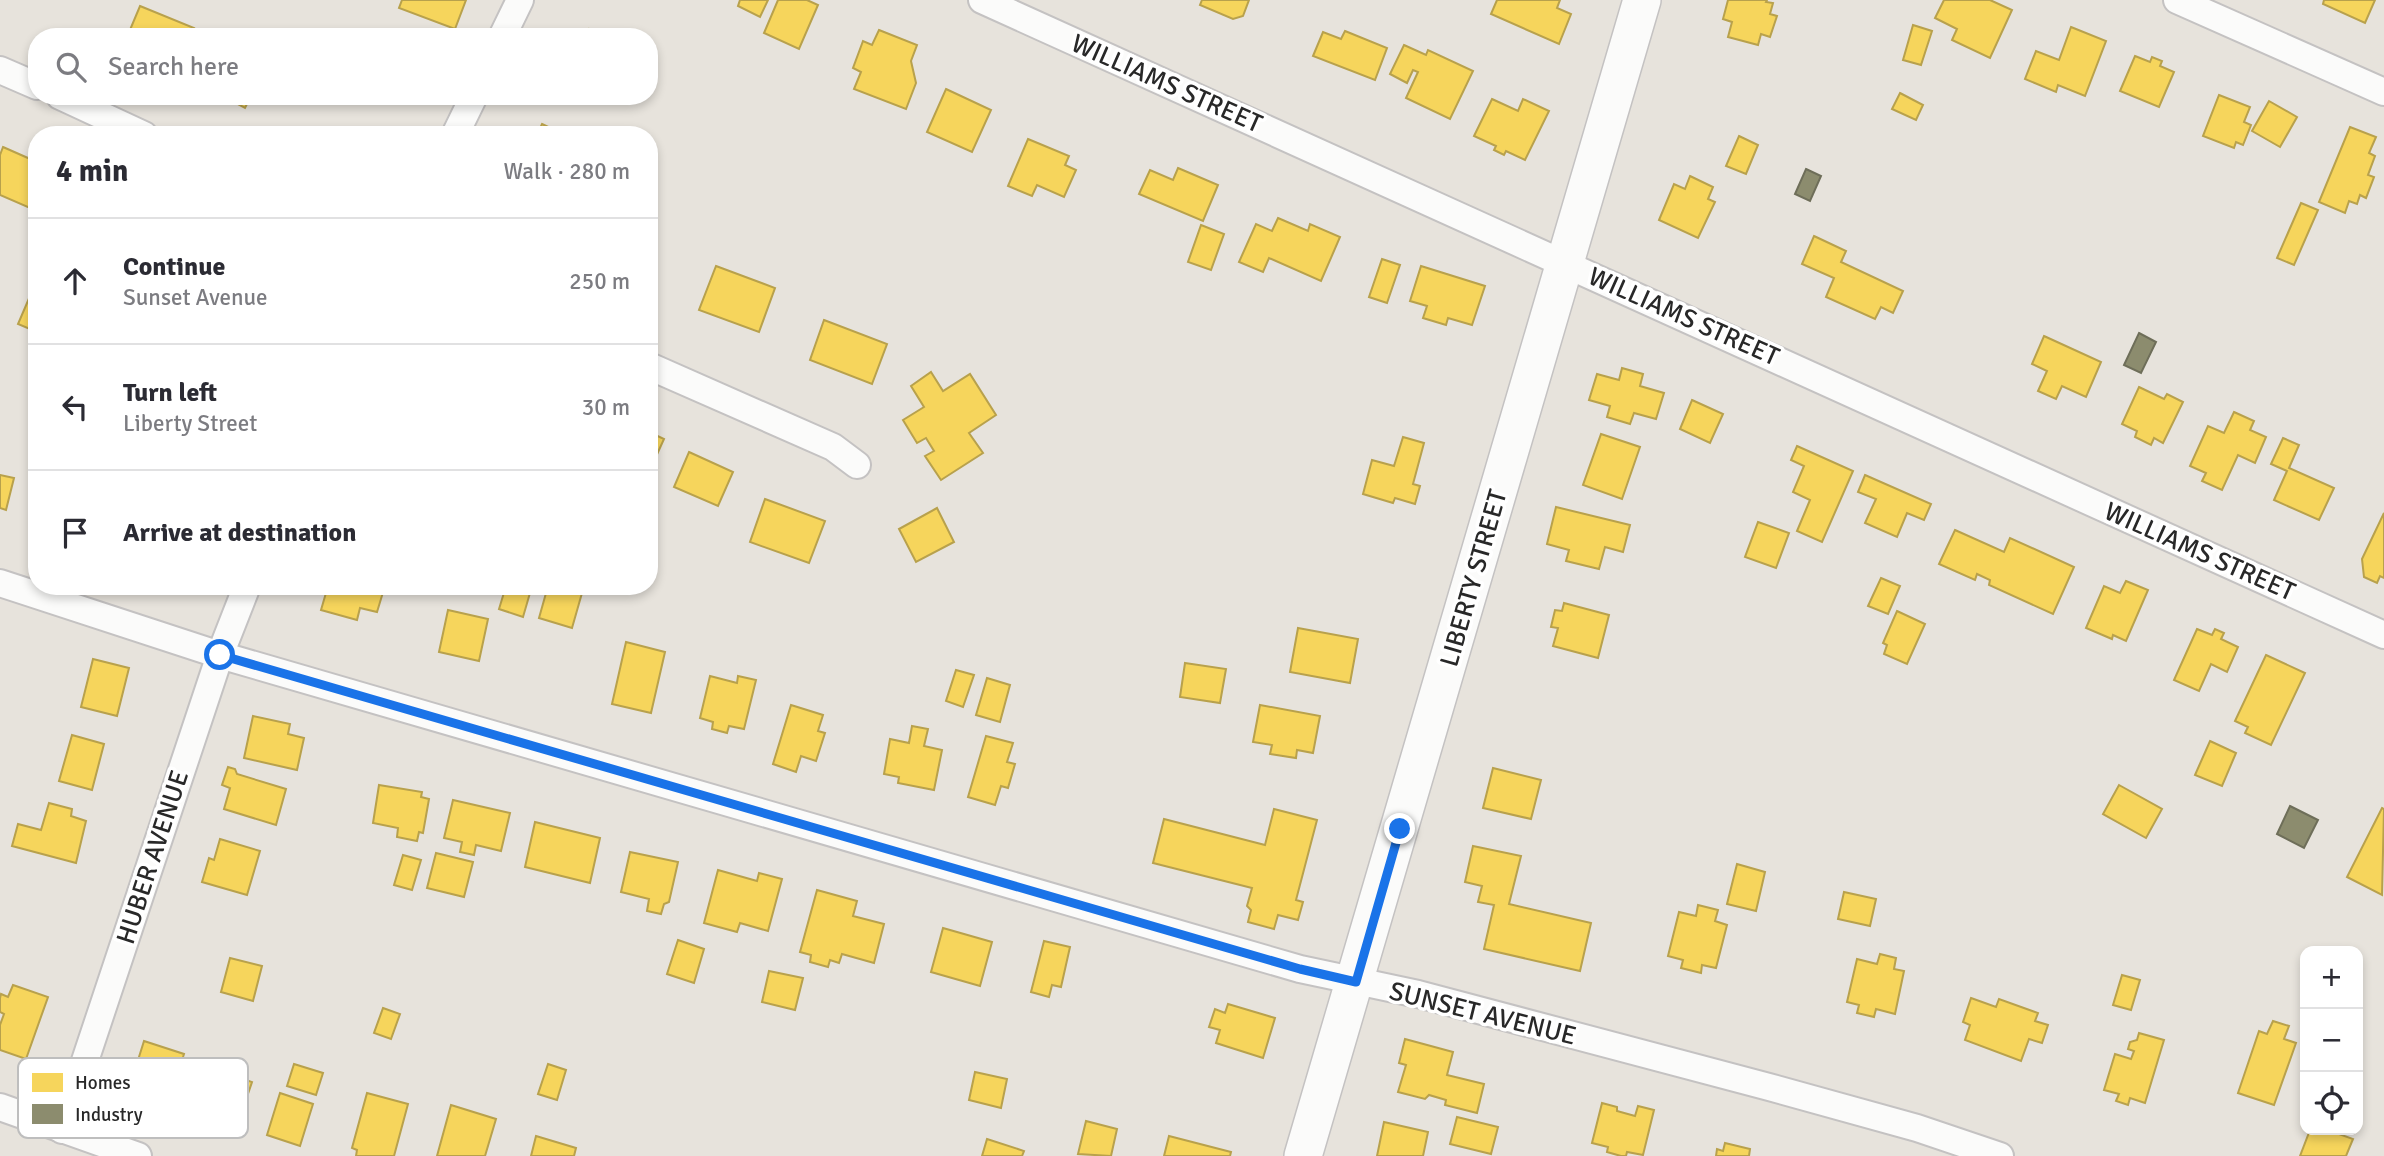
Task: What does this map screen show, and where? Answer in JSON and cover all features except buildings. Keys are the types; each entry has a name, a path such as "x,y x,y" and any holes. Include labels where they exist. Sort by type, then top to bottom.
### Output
{"main road":[{"name":"LIBERTY STREET","path":"1303,1156 1642,0"}],"street":[{"path":"506,28 520,0"},
{"name":"WILLIAMS STREET","path":"982,0 2384,635"},
{"path":"2178,0 2384,92"},
{"path":"0,70 28,82"},
{"path":"79,105 125,126"},
{"path":"459,126 470,105"},
{"path":"658,370 832,447 857,465"},
{"name":"SUNSET AVENUE","path":"0,583 28,592"},
{"name":"SUNSET AVENUE","path":"37,595 220,655 1300,969 1418,994 1755,1083 1917,1128 2000,1156"},
{"name":"HUBER AVENUE","path":"86,1058 220,655 243,595"},
{"path":"0,1107 18,1114"},
{"path":"85,1138 138,1156"}],"route":[{"path":"220,655 1300,969 1356,982 1400,829"}]}
